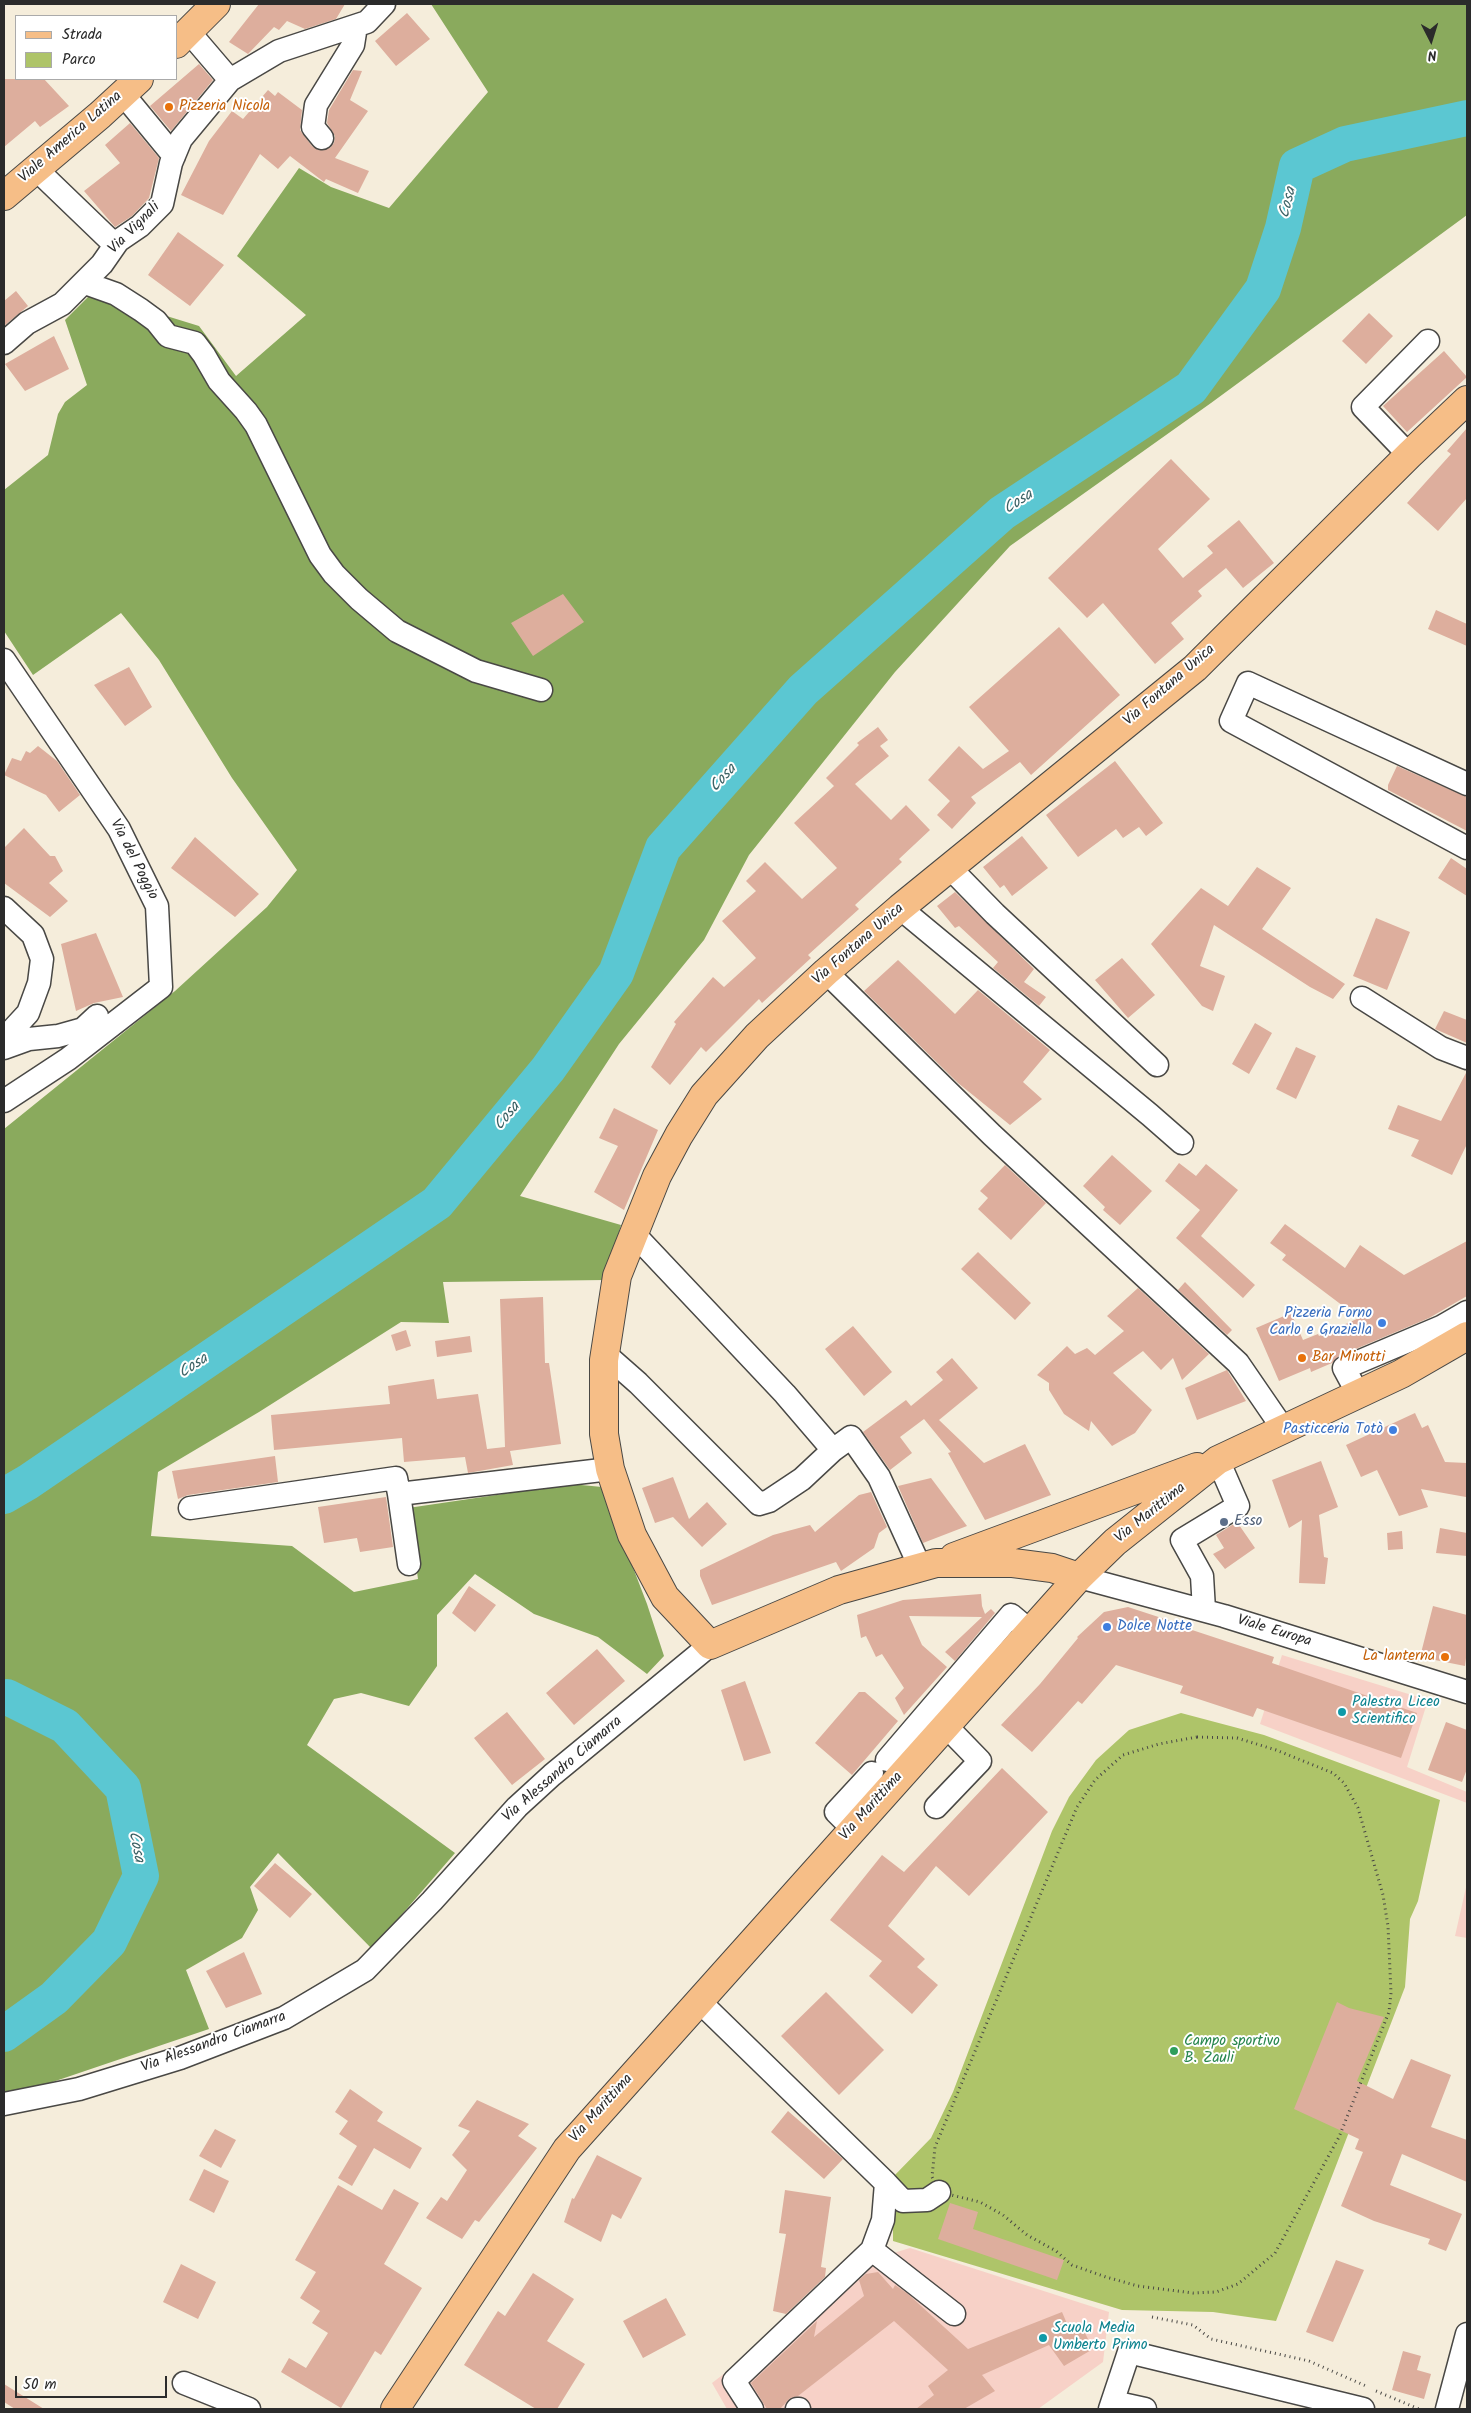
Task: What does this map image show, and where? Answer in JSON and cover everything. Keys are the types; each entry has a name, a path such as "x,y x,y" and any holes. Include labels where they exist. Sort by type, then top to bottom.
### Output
{"main road":[{"path":"182,38 216,4"},
{"name":"Viale America Latina","path":"4,196 131,86"},
{"name":"Via Fontana Unica","path":"710,1645 666,1598 632,1535 610,1469 604,1434 605,1354 617,1276 657,1176 704,1095 757,1036 826,972 900,908 951,869 1195,668 1409,455 1467,400"},
{"name":"Via Marittima","path":"395,2409 567,2149 853,1829 932,1729 1030,1631 1079,1577 1116,1542 1218,1460 1358,1394 1408,1355 1455,1335"},
{"path":"928,1565 1218,1460"},
{"name":"Via Alessandro Ciamarra","path":"710,1645 839,1590 928,1565 1013,1563 1052,1568 1079,1577"}],"street":[{"name":"Via Vignali","path":"4,343 27,323 62,304 85,283 115,245 140,226 162,204 165,185 181,140 194,121 230,80 280,51 367,22 384,4"},
{"path":"322,138 313,127 316,105 353,44 356,26"},
{"path":"182,38 230,80"},
{"path":"131,86 174,156"},
{"path":"36,169 115,245"},
{"path":"85,283 116,294 156,321 168,336 195,343 219,381 256,425 320,555 334,574 359,599 397,631 476,671 541,690"},
{"path":"1409,455 1363,407 1428,341"},
{"name":"Via del Poggio","path":"4,660 119,829 157,906 161,987 68,1060 4,1102"},
{"path":"1467,784 1248,683 1231,721 1467,848"},
{"path":"951,869 995,914 1157,1065"},
{"path":"4,908 33,935 42,959 39,983 28,1013 4,1038"},
{"path":"900,908 1182,1143"},
{"path":"826,972 992,1135 1238,1363 1284,1430"},
{"path":"1362,998 1441,1048 1467,1058"},
{"path":"4,1048 30,1039 58,1036 83,1029 97,1016"},
{"path":"634,1234 785,1394 833,1450"},
{"path":"1455,1335 1467,1312"},
{"path":"605,1354 638,1383 759,1504 769,1501 802,1479 833,1450 851,1437 880,1478 928,1565"},
{"path":"1204,1610 1202,1576 1182,1540 1238,1506 1218,1460"},
{"path":"399,1494 610,1469"},
{"path":"190,1508 396,1478 409,1564"},
{"name":"Viale Europa","path":"1079,1577 1204,1610 1467,1692"},
{"name":"Via Alessandro Ciamarra","path":"4,2104 79,2089 180,2058 284,2018 365,1970 432,1901 517,1807 552,1775 710,1645"},
{"path":"853,1829 836,1812 879,1766 932,1729 980,1761 936,1807"},
{"path":"699,2001 904,2200 927,2200 939,2192"},
{"path":"752,2409 734,2381 872,2250 883,2220 886,2183"},
{"path":"872,2250 954,2314"},
{"path":"1447,2409 1467,2334"},
{"path":"1145,2409 1112,2406 1129,2352 1364,2409"},
{"path":"184,2382 249,2409"}],"path":[{"path":"1197,1737 1237,1738 1276,1750 1333,1773 1344,1783 1358,1808 1382,1895 1390,1954 1389,2012 1339,2137 1275,2253 1238,2284 1216,2292 1193,2293 1138,2286 1072,2265 1056,2251 1027,2235 1003,2215 980,2202 939,2192 932,2177 935,2147 1077,1807 1095,1780 1123,1755 1159,1744 1197,1737"},
{"path":"1152,2316 1193,2326 1211,2338 1308,2361 1419,2409"}],"shaded area":[{"path":"1282,1655 1428,1700 1407,1767 1467,1792 1467,1803 1260,1724"},
{"path":"1467,1883 1467,1938 1455,1936"},
{"path":"910,2248 1109,2312 1103,2362 1038,2409 727,2409 712,2383 874,2259"}],"green space":[{"path":"431,4 1467,4 1467,215 1211,403 1010,546 895,672 749,855 704,940 619,1044 520,1196 621,1225 605,1280 443,1282 449,1323 401,1322 259,1412 158,1472 151,1536 292,1546 354,1592 418,1579 408,1508 571,1484 602,1487 647,1604 664,1656 647,1674 598,1637 534,1614 475,1574 437,1615 437,1666 409,1706 361,1693 334,1699 307,1745 455,1853 372,1949 278,1853 250,1887 258,1910 242,1938 186,1970 209,2029 20,2093 4,2093 4,1129 175,991 267,907 297,870 232,778 159,660 121,613 33,675 4,631 4,490 48,455 58,414 65,402 87,385 65,320 92,293 199,326 236,376 306,315 237,256 299,168 331,187 389,208 488,92"},
{"name":"Campo sportivo B. Zauli","path":"1181,1713 1264,1735 1440,1800 1418,1901 1410,1919 1405,1987 1276,2321 1213,2312 1122,2310 893,2241 893,2177 931,2138 953,2092 1052,1831 1069,1797 1096,1760 1129,1730"}],"building":[{"path":"259,4 345,4 336,19 305,29 287,21 279,30 274,27 248,54 229,42"},
{"path":"407,13 430,39 396,66 375,41"},
{"path":"199,64 213,80 171,131 150,106"},
{"path":"353,70 362,71 350,100 368,111 335,158 369,171 358,193 326,179 324,182 290,156 278,169 260,154 223,215 181,195 209,141 232,111 243,119 268,90 275,96 278,92 302,110 300,130 312,146 318,150 330,148 334,143 335,136 327,123 329,110"},
{"path":"4,79 45,80 69,106 40,127 35,121 4,147"},
{"path":"130,123 159,158 149,198 132,216 115,227 84,191 120,163 105,145"},
{"path":"178,232 224,265 190,306 148,275"},
{"path":"16,291 28,306 4,326 4,301"},
{"path":"1369,313 1393,336 1366,364 1342,341"},
{"path":"54,336 69,369 25,391 5,364"},
{"path":"1444,351 1467,377 1407,432 1383,406"},
{"path":"1467,428 1467,498 1438,531 1407,503 1451,454 1447,451"},
{"path":"1171,459 1210,499 1158,549 1183,578 1213,553 1207,546 1239,520 1274,563 1243,588 1226,568 1198,591 1202,596 1171,623 1184,639 1155,664 1103,603 1087,618 1048,578"},
{"path":"563,594 584,622 533,656 511,623"},
{"path":"1436,610 1467,624 1467,646 1428,629"},
{"path":"1059,627 1120,695 1031,775 1020,762 971,797 976,803 952,829 937,815 950,801 928,780 959,746 983,769 1009,751 969,707"},
{"path":"129,667 152,707 125,726 94,685"},
{"path":"878,727 888,740 880,746 889,756 855,784 891,820 906,805 930,830 899,859 902,862 855,905 859,909 808,955 811,958 762,1003 759,999 706,1052 701,1047 670,1085 651,1067 676,1024 674,1022 713,977 724,987 756,958 722,921 756,891 746,881 765,862 802,899 837,868 794,823 834,786 826,778 859,745 857,743"},
{"path":"38,746 57,761 80,795 59,812 46,795 4,775 12,758 21,761 26,751 30,753"},
{"path":"1115,761 1163,823 1146,836 1139,827 1123,838 1116,829 1078,857 1046,815"},
{"path":"1397,766 1467,797 1467,831 1388,790 1388,785"},
{"path":"24,828 50,856 55,856 63,871 49,883 68,901 50,917 4,883 4,848"},
{"path":"1022,836 1048,868 1012,896 1004,885 1000,888 983,867"},
{"path":"195,837 259,894 235,917 171,868"},
{"path":"1451,858 1467,869 1467,896 1438,878"},
{"path":"1257,867 1291,888 1262,929 1345,984 1333,999 1310,987 1214,925 1200,966 1225,976 1213,1011 1202,1006 1151,944 1201,888 1228,906"},
{"path":"955,892 1034,969 1024,982 1046,997 1039,1006 993,968 998,962 959,926 955,928 937,906"},
{"path":"1376,918 1410,932 1387,990 1353,976"},
{"path":"96,933 123,997 94,1003 76,1011 61,944"},
{"path":"1122,958 1155,995 1128,1018 1095,980"},
{"path":"898,960 955,1014 978,990 1050,1050 1023,1082 1042,1099 1010,1125 958,1083 864,991"},
{"path":"1444,1011 1467,1020 1467,1043 1435,1029"},
{"path":"1255,1023 1272,1033 1249,1074 1232,1064"},
{"path":"1296,1047 1316,1056 1296,1099 1276,1089"},
{"path":"1467,1071 1467,1144 1452,1175 1411,1156 1419,1140 1388,1129 1398,1105 1441,1121"},
{"path":"614,1108 658,1130 624,1210 594,1192 618,1146 599,1138"},
{"path":"1112,1155 1152,1191 1120,1225 1103,1210 1105,1207 1083,1186"},
{"path":"1179,1163 1196,1176 1206,1164 1238,1190 1201,1236 1255,1285 1243,1298 1176,1238 1200,1210 1165,1181"},
{"path":"1005,1165 1046,1203 1011,1240 978,1209 988,1198 980,1191"},
{"path":"1285,1224 1345,1268 1360,1245 1404,1275 1467,1241 1467,1296 1429,1318 1339,1356 1332,1363 1311,1372 1310,1368 1279,1381 1256,1328 1291,1313 1303,1340 1318,1334 1319,1336 1359,1318 1282,1260 1286,1255 1270,1243"},
{"path":"978,1252 1031,1303 1015,1320 961,1269"},
{"path":"1185,1282 1232,1330 1227,1335 1178,1290"},
{"path":"1138,1288 1209,1354 1182,1380 1173,1358 1161,1370 1143,1351 1113,1373 1152,1410 1135,1433 1112,1446 1091,1421 1089,1431 1064,1414 1049,1390 1049,1383 1037,1375 1067,1346 1075,1354 1087,1348 1095,1355 1124,1331 1107,1316"},
{"path":"543,1297 545,1363 549,1363 561,1444 510,1451 513,1465 468,1473 465,1457 404,1462 402,1438 274,1450 271,1415 390,1404 388,1386 434,1379 437,1399 478,1394 487,1449 505,1447 500,1299"},
{"path":"853,1326 892,1372 864,1396 825,1349"},
{"path":"406,1330 411,1346 396,1351 391,1335"},
{"path":"470,1336 472,1352 437,1357 435,1341"},
{"path":"952,1358 978,1388 939,1420 984,1463 1025,1444 1051,1495 985,1520 948,1453 951,1452 924,1419 900,1437 912,1453 890,1470 863,1432 906,1400 911,1406 943,1380 936,1372"},
{"path":"1227,1370 1246,1401 1197,1420 1185,1388"},
{"path":"1415,1413 1422,1428 1428,1425 1445,1462 1467,1463 1466,1497 1421,1489 1428,1507 1399,1516 1377,1470 1361,1477 1346,1445"},
{"path":"275,1456 278,1482 188,1495 178,1499 172,1471"},
{"path":"1321,1461 1338,1507 1319,1515 1324,1557 1328,1558 1325,1584 1299,1583 1302,1520 1289,1528 1272,1480"},
{"path":"673,1477 689,1519 707,1502 727,1524 702,1547 673,1517 655,1523 642,1488"},
{"path":"931,1478 967,1526 923,1543 898,1486"},
{"path":"871,1492 887,1527 879,1533 874,1548 841,1571 836,1562 712,1605 700,1576 700,1570 773,1535 810,1525 815,1532 859,1495"},
{"path":"386,1497 393,1547 360,1552 357,1538 324,1543 318,1507"},
{"path":"1237,1522 1255,1548 1225,1569 1213,1554 1224,1548 1216,1535"},
{"path":"1440,1528 1467,1533 1467,1556 1436,1553"},
{"path":"1402,1531 1403,1549 1388,1550 1387,1533"},
{"path":"469,1586 496,1605 475,1632 452,1613"},
{"path":"981,1594 985,1614 991,1609 995,1613 955,1661 945,1652 982,1617 909,1616 922,1645 947,1667 904,1715 895,1698 904,1688 882,1654 876,1657 866,1636 861,1638 857,1615 903,1600"},
{"path":"1433,1606 1467,1615 1465,1666 1420,1657"},
{"path":"1128,1607 1274,1657 1272,1663 1417,1713 1401,1758 1257,1708 1253,1717 1180,1693 1183,1686 1116,1665 1082,1704 1078,1701 1032,1752 1001,1725 1040,1684 1077,1637 1104,1612"},
{"path":"597,1649 625,1681 574,1725 546,1693"},
{"path":"745,1681 771,1753 744,1761 721,1690"},
{"path":"859,1692 865,1692 898,1721 852,1775 815,1743"},
{"path":"507,1712 545,1759 512,1785 474,1738"},
{"path":"1446,1722 1467,1730 1467,1769 1462,1782 1428,1770"},
{"path":"1002,1768 1048,1812 969,1896 936,1866 888,1926 925,1959 917,1967 938,1985 912,2014 869,1976 882,1961 830,1920 882,1855 904,1872"},
{"path":"275,1863 312,1894 290,1918 254,1886"},
{"path":"244,1952 262,1994 226,2008 206,1971"},
{"path":"826,1992 884,2050 839,2095 781,2036"},
{"path":"1337,2002 1349,2008 1384,2017 1357,2081 1393,2099 1411,2059 1451,2075 1431,2127 1467,2140 1467,2182 1402,2154 1390,2185 1462,2214 1446,2251 1428,2244 1430,2239 1374,2221 1341,2206 1363,2152 1355,2149 1359,2139 1294,2109"},
{"path":"350,2089 383,2112 377,2121 422,2148 410,2169 374,2148 352,2186 338,2178 357,2146 339,2134 348,2121 335,2112"},
{"path":"477,2100 529,2124 518,2136 537,2148 479,2222 475,2220 462,2239 426,2218 441,2197 447,2201 467,2170 452,2155 470,2131 458,2126"},
{"path":"788,2111 843,2159 824,2179 771,2132"},
{"path":"215,2129 236,2140 221,2168 199,2156"},
{"path":"597,2155 642,2178 621,2219 612,2214 601,2242 564,2222 572,2198 574,2199"},
{"path":"204,2169 229,2181 214,2213 189,2200"},
{"path":"338,2185 382,2210 394,2189 419,2203 384,2264 422,2288 381,2355 375,2351 341,2408 281,2372 289,2358 306,2368 328,2333 312,2323 320,2311 300,2298 316,2272 295,2260"},
{"path":"785,2190 831,2197 821,2267 826,2268 825,2277 786,2314 773,2311 786,2234 779,2233"},
{"path":"950,2203 978,2212 973,2229 1064,2260 1057,2280 938,2239"},
{"path":"1336,2260 1364,2270 1333,2342 1306,2332"},
{"path":"181,2264 216,2282 198,2319 163,2302"},
{"name":"Scuola Media Umberto Primo","path":"878,2272 893,2289 895,2285 908,2294 968,2349 1062,2312 1068,2326 1080,2323 1093,2349 1064,2366 1049,2345 982,2375 995,2391 964,2409 916,2409 934,2395 928,2386 948,2370 894,2321 798,2396 790,2398 780,2409 767,2409 751,2383 817,2321 814,2337 864,2296 859,2280 866,2274"},
{"path":"533,2273 574,2299 547,2341 585,2364 557,2409 536,2409 464,2365 498,2311 505,2316"},
{"path":"666,2298 686,2335 643,2358 623,2321"},
{"path":"1403,2351 1421,2356 1417,2370 1431,2374 1424,2399 1392,2390"},
{"path":"4,2384 44,2409 15,2409 4,2402"}],"waterway":[{"name":"Cosa","path":"4,1496 28,1482 437,1203 548,1069 616,973 663,848 803,690 1002,513 1191,388 1263,289 1283,228 1297,166 1345,144 1467,118"},
{"name":"Cosa","path":"4,1698 7,1697 65,1726 123,1788 141,1876 109,1942 54,1998 4,2034"}],"place":[{"name":"Pizzeria Nicola","path":"169,107"},
{"name":"Pizzeria Forno Carlo e Graziella","path":"1382,1323"},
{"name":"Bar Minotti","path":"1302,1358"},
{"name":"Pasticceria Totò","path":"1393,1430"},
{"name":"Esso","path":"1224,1522"},
{"name":"Dolce Notte","path":"1107,1627"},
{"name":"La lanterna","path":"1445,1657"},
{"name":"Palestra Liceo Scientifico","path":"1342,1712"},
{"name":"Campo sportivo B. Zauli","path":"1174,2051"},
{"name":"Scuola Media Umberto Primo","path":"1043,2338"}]}
